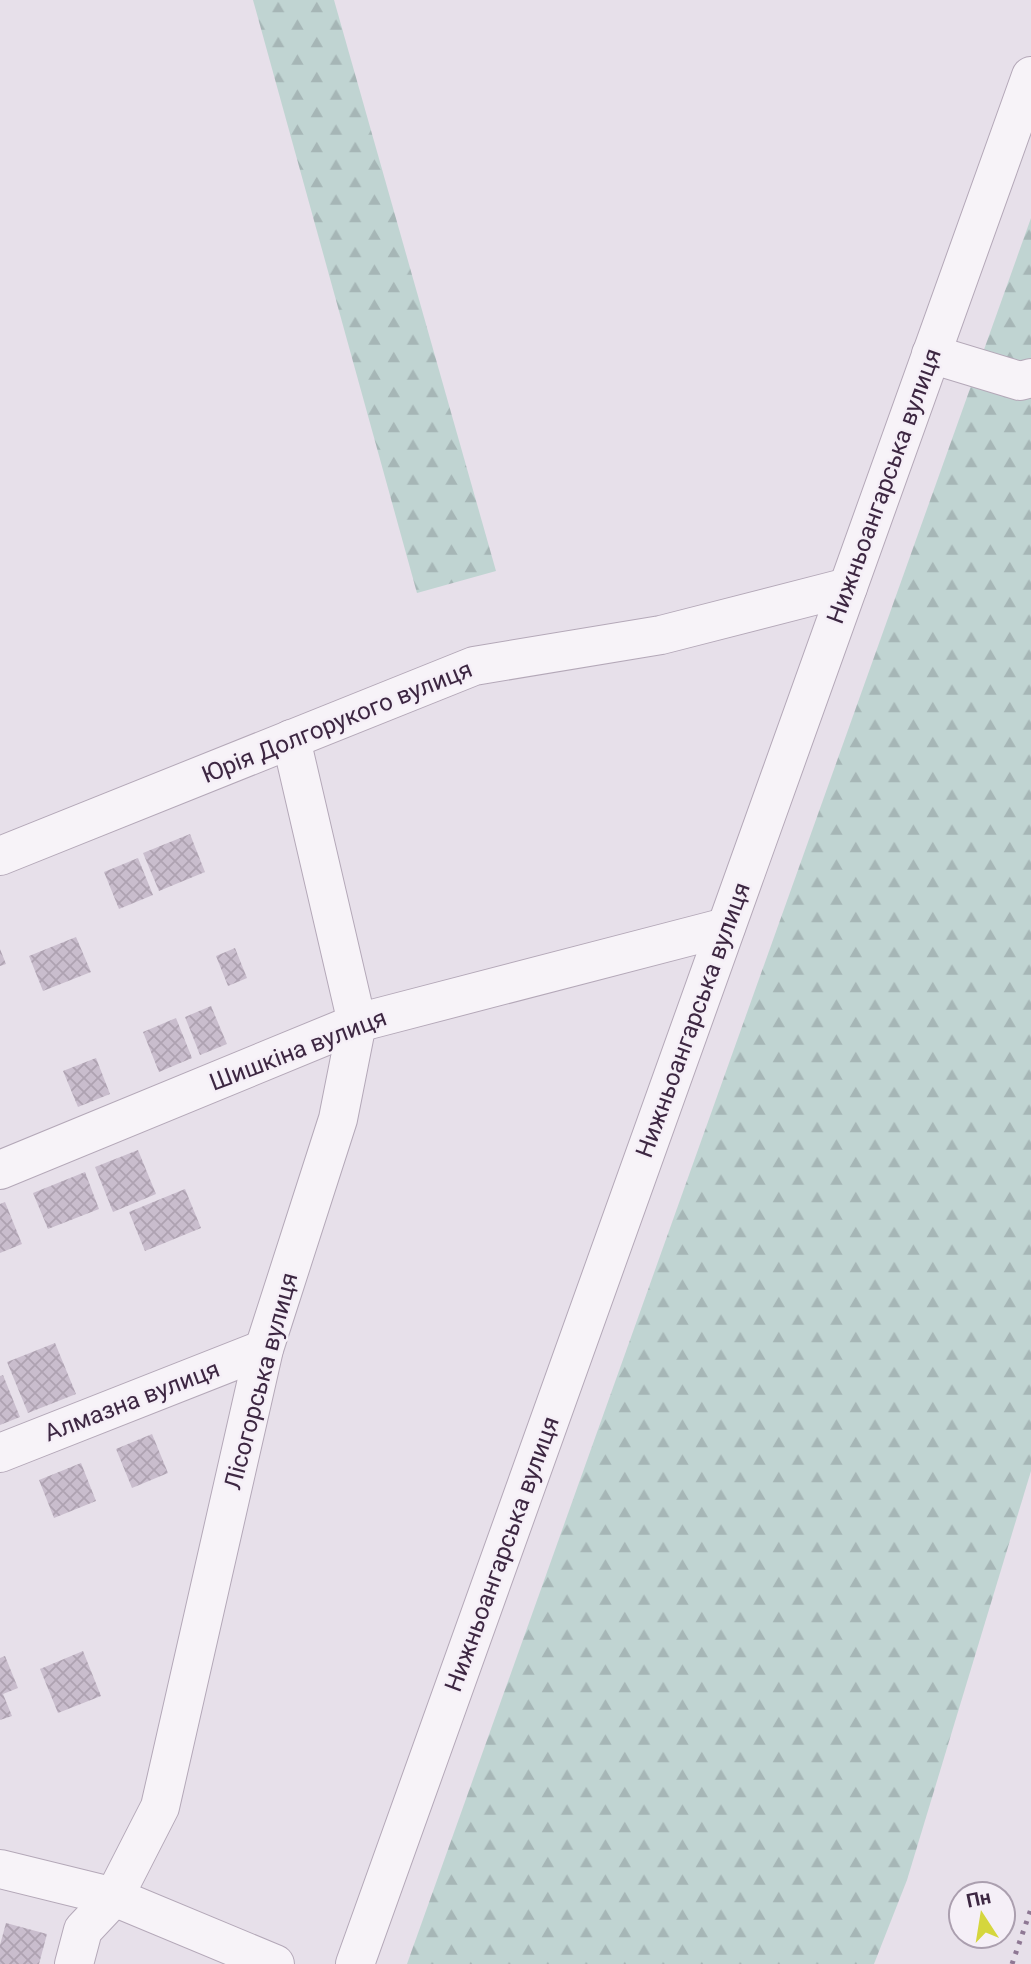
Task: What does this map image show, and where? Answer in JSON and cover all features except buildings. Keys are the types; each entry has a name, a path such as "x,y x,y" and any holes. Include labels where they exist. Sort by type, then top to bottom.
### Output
{"street":[{"name":"Нижньоангарська вулиця","path":"355,1964 1031,76"},
{"path":"932,354 1020,381 1031,378"},
{"name":"Юрія Долгорукого вулиця","path":"0,856 474,666 661,635 848,587"},
{"name":"Лісогорська вулиця","path":"74,1964 83,1930 114,1897 160,1807 264,1349 338,1119 357,1023 291,739"},
{"name":"Шишкіна вулиця","path":"0,1170 357,1023 726,927"},
{"name":"Алмазна вулиця","path":"0,1453 264,1349"},
{"path":"0,1869 114,1897 275,1964"}],"green space":[{"path":"253,0 334,0 496,571 417,593"},
{"path":"1031,218 1031,1471 907,1880 874,1964 407,1964"}],"railway":[{"path":"1012,1964 1031,1909"}]}
